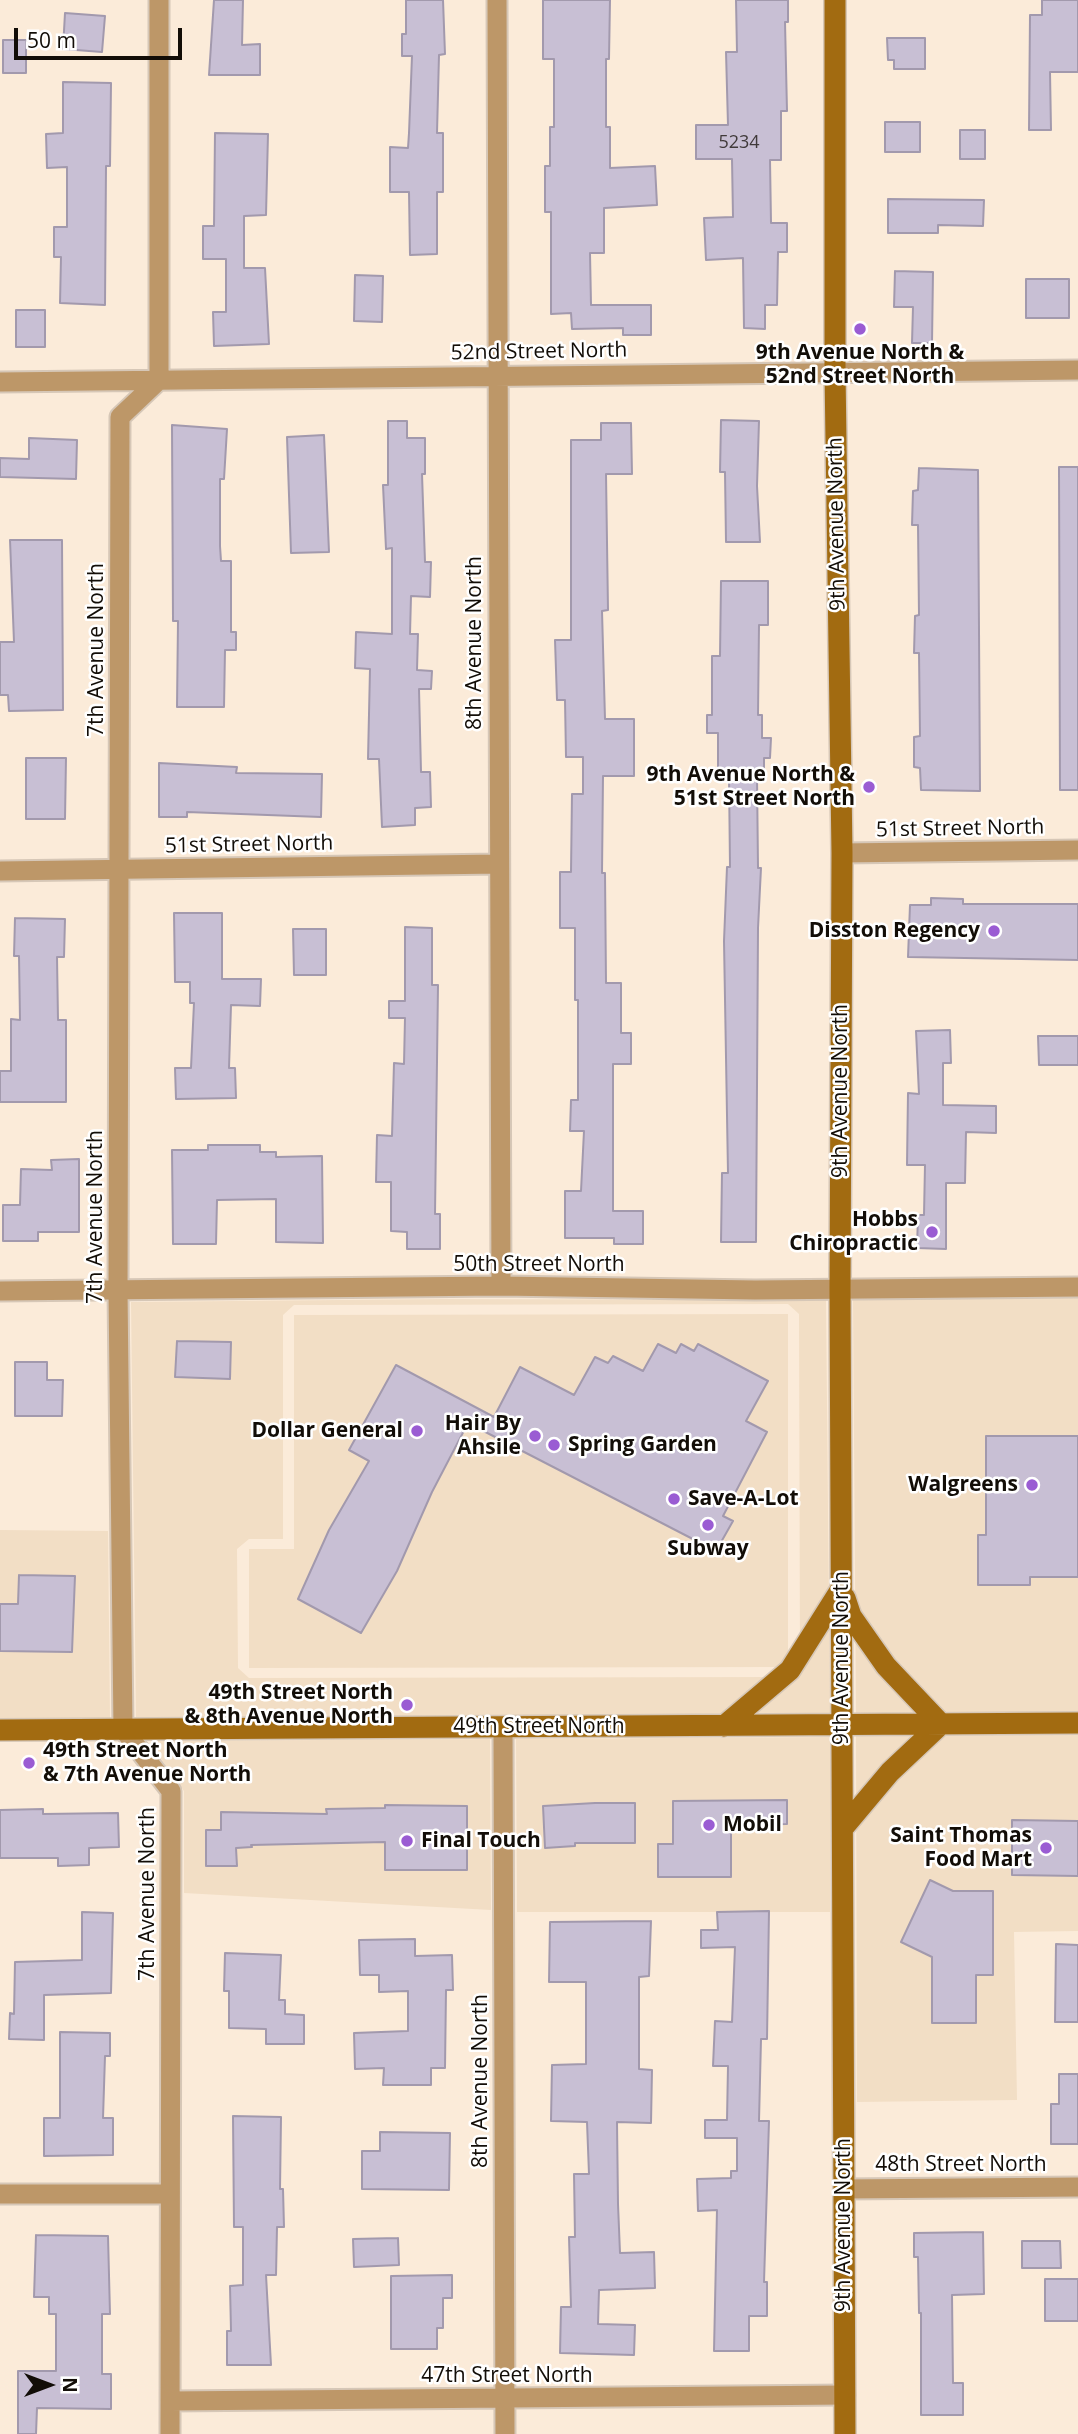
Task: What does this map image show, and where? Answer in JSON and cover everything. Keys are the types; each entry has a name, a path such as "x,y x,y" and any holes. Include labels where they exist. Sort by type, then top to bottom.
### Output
{"street":[{"path":"159,0 159,380"},
{"name":"8th Avenue North","path":"497,0 501,1286"},
{"name":"9th Avenue North","path":"835,0 835,372 842,853 839,1288 845,2434"},
{"name":"52nd Street North","path":"0,382 1078,370"},
{"name":"7th Avenue North","path":"159,380 120,417 118,1291 123,1729 171,1791 170,2434"},
{"name":"51st Street North","path":"842,853 1078,850"},
{"name":"51st Street North","path":"0,871 499,864"},
{"name":"50th Street North","path":"0,1291 501,1286 1078,1287"},
{"path":"841,1589 851,1616 886,1666 941,1724 890,1772 843,1828"},
{"path":"724,1726 790,1670 841,1589"},
{"name":"49th Street North","path":"0,1730 1078,1723"},
{"name":"8th Avenue North","path":"503,1727 505,2434"},
{"name":"48th Street North","path":"844,2189 1078,2187"},
{"path":"0,2194 170,2194"},
{"name":"47th Street North","path":"170,2402 845,2395"}],"shaded area":[{"path":"1078,1298 1078,1712 856,1713 853,1300"},
{"path":"442,1299 826,1300 830,1713 136,1718 131,1302","holes":["788,1304 799,1314 800,1666 788,1677 249,1678 238,1668 237,1549 249,1539 283,1539 283,1315 294,1305"]},
{"path":"788,1314 788,1667 249,1668 249,1549 294,1549 294,1315"},
{"path":"0,1530 108,1531 110,1718 0,1718"},
{"path":"1078,1735 1078,1931 1014,1932 1017,2100 857,2102 856,1736"},
{"path":"830,1737 830,1912 517,1912 516,1739"},
{"path":"490,1739 491,1910 184,1893 184,1791 154,1749 153,1741"}],"building":[{"path":"214,0 243,0 242,45 260,44 260,75 209,75"},
{"path":"406,0 443,0 445,54 439,55 437,133 443,133 443,192 437,192 437,254 410,255 409,192 390,192 390,147 408,148 412,56 402,56 402,34 406,34"},
{"path":"543,0 610,0 609,59 606,59 606,127 610,127 610,168 655,166 657,205 604,208 604,253 590,253 591,305 651,305 651,335 623,335 623,328 572,329 571,313 551,314 551,212 545,212 545,166 550,166 550,127 554,127 554,59 543,59"},
{"path":"736,0 788,0 788,22 785,22 787,111 781,111 781,160 770,160 771,223 787,223 787,252 778,252 777,305 765,305 765,329 744,328 743,258 706,260 704,218 733,217 732,159 696,159 696,125 728,125 726,52 737,52"},
{"path":"1042,0 1078,0 1078,72 1050,72 1051,130 1029,130 1030,15 1042,15"},
{"path":"65,13 105,16 102,52 63,49"},
{"path":"887,38 925,38 925,69 894,69 894,60 888,60"},
{"path":"3,40 26,40 26,73 3,73"},
{"path":"63,82 111,83 110,166 106,166 105,305 60,303 61,257 54,257 54,227 67,227 67,167 47,168 46,134 63,133"},
{"path":"885,122 920,122 920,152 885,152"},
{"path":"960,130 985,130 985,159 960,159"},
{"path":"215,133 268,134 266,215 244,216 244,268 265,268 269,344 214,346 213,312 226,312 226,259 203,259 203,226 214,226"},
{"path":"888,199 984,200 983,226 938,225 938,233 888,233"},
{"path":"895,271 933,272 932,343 912,343 913,307 894,307"},
{"path":"355,275 383,276 382,322 354,321"},
{"path":"1026,279 1069,279 1069,318 1026,318"},
{"path":"16,310 45,310 45,347 16,347"},
{"path":"721,420 759,421 757,486 760,542 726,542 725,472 720,472"},
{"path":"388,421 407,421 407,438 425,438 425,474 422,474 425,562 431,562 430,597 411,596 410,634 418,634 417,670 432,671 431,689 419,689 421,772 430,772 431,807 415,808 415,825 382,827 379,759 368,759 370,669 355,668 356,632 392,634 392,548 386,549 383,485 388,485"},
{"path":"601,423 631,423 632,474 606,474 608,610 602,611 605,719 634,719 634,776 603,776 602,873 605,873 606,983 621,983 621,1033 631,1033 631,1064 613,1064 613,1211 643,1211 643,1244 614,1244 614,1238 565,1238 565,1191 581,1191 584,1131 570,1131 571,1100 578,1100 578,1000 575,1000 575,928 560,928 560,872 571,872 572,794 583,794 583,757 566,757 565,700 557,700 555,640 571,640 571,440 601,440"},
{"path":"172,425 227,429 224,479 220,479 220,546 221,561 231,561 231,632 236,632 236,650 225,650 224,707 177,707 178,621 173,621"},
{"path":"324,435 329,552 291,553 287,437"},
{"path":"29,438 77,440 76,479 0,477 0,458 29,459"},
{"path":"1059,467 1078,467 1078,790 1060,790"},
{"path":"919,468 978,470 980,791 921,790 920,768 914,767 914,737 920,736 919,653 914,653 915,616 919,615 918,525 912,525 913,491 918,490"},
{"path":"10,540 62,540 63,710 9,711 8,695 0,695 0,642 14,642"},
{"path":"721,581 768,581 768,625 759,625 758,715 762,715 762,738 771,738 770,758 764,758 764,776 757,776 758,868 761,868 758,928 756,1242 721,1242 722,1173 728,1173 724,941 727,867 730,867 729,776 718,777 718,733 707,733 707,715 712,715 712,656 720,656"},
{"path":"26,758 66,758 65,819 26,819"},
{"path":"159,763 237,767 236,773 322,774 321,817 187,812 187,817 159,817"},
{"name":"Disston Regency","path":"931,898 963,899 963,904 1078,904 1078,960 908,957 910,905 931,905"},
{"path":"174,913 222,913 222,979 261,979 260,1006 231,1005 229,1068 235,1068 236,1098 176,1099 175,1068 191,1068 194,1003 190,1003 190,982 175,982"},
{"path":"15,918 65,919 64,957 57,957 58,1020 66,1020 66,1102 0,1102 0,1071 11,1071 11,1019 20,1020 19,956 14,956"},
{"path":"405,927 432,928 432,985 438,985 435,1214 440,1214 440,1249 407,1249 407,1232 391,1231 391,1182 376,1182 377,1135 392,1136 394,1063 404,1064 405,1018 389,1018 389,1001 405,1001"},
{"path":"293,929 326,929 326,975 294,975"},
{"path":"950,1030 951,1063 943,1063 943,1105 996,1106 996,1133 966,1132 965,1183 946,1183 946,1249 917,1248 918,1215 924,1215 925,1165 907,1165 908,1093 919,1094 916,1031"},
{"path":"1038,1036 1078,1036 1078,1065 1039,1065"},
{"path":"208,1145 260,1145 260,1152 276,1152 276,1157 322,1156 323,1243 276,1242 276,1199 217,1200 216,1244 173,1244 172,1150 208,1150"},
{"path":"79,1159 79,1232 38,1232 38,1241 3,1241 3,1205 20,1205 21,1169 52,1170 51,1160"},
{"path":"177,1341 231,1342 230,1379 175,1377"},
{"path":"658,1344 676,1353 681,1344 694,1351 698,1344 768,1381 746,1421 767,1432 723,1516 733,1521 716,1551 468,1423 432,1492 397,1571 361,1633 298,1599 329,1530 369,1461 349,1450 396,1365 494,1417 520,1367 574,1395 595,1357 608,1363 613,1356 643,1371"},
{"path":"15,1362 47,1362 47,1380 63,1380 62,1416 15,1416"},
{"name":"Walgreens","path":"986,1436 1078,1436 1078,1577 1030,1577 1030,1585 978,1585 978,1535 986,1535"},
{"path":"19,1575 75,1576 72,1652 0,1651 0,1604 18,1604"},
{"path":"787,1800 787,1824 731,1825 731,1877 658,1877 658,1844 673,1844 673,1801"},
{"path":"635,1803 635,1843 575,1843 575,1846 545,1848 543,1806"},
{"path":"385,1805 467,1806 467,1870 385,1870 385,1842 251,1845 252,1847 236,1848 237,1866 206,1866 206,1830 221,1830 221,1812 327,1814 326,1809 385,1808"},
{"path":"43,1809 43,1814 118,1813 119,1847 89,1848 89,1865 58,1866 58,1858 0,1858 0,1810"},
{"path":"1012,1820 1078,1821 1078,1876 1012,1875"},
{"path":"930,1880 953,1891 993,1891 993,1975 976,1975 976,2023 932,2023 932,1957 901,1942"},
{"path":"769,1911 767,2039 761,2039 759,2121 769,2121 764,2282 767,2282 767,2316 749,2316 749,2351 714,2351 717,2210 698,2211 697,2179 731,2178 731,2171 737,2171 737,2138 705,2138 705,2120 727,2120 728,2066 713,2066 715,2021 732,2022 735,1947 701,1948 701,1930 718,1930 717,1912"},
{"path":"82,1912 113,1913 111,1993 44,1995 44,2040 9,2039 10,2013 14,2014 15,1962 82,1960"},
{"path":"651,1921 649,1976 639,1977 639,2069 652,2070 651,2123 617,2122 620,2253 654,2252 655,2288 599,2290 598,2324 635,2325 634,2355 560,2353 561,2307 571,2307 569,2237 575,2237 574,2174 589,2174 587,2122 551,2121 552,2065 586,2064 586,1982 549,1982 550,1922"},
{"path":"415,1939 415,1956 452,1955 453,1990 446,1990 445,2068 431,2068 431,2085 383,2085 384,2068 355,2069 354,2033 408,2031 408,1991 379,1992 379,1975 360,1975 359,1940"},
{"path":"1056,1944 1078,1945 1078,2022 1055,2022"},
{"path":"225,1953 281,1955 279,2000 285,2000 285,2014 304,2015 304,2044 266,2044 266,2029 229,2028 229,1991 224,1991"},
{"path":"60,2032 110,2033 110,2056 105,2056 103,2118 113,2118 113,2155 44,2156 44,2118 60,2118"},
{"path":"1059,2074 1078,2074 1078,2144 1051,2144 1051,2104 1059,2104"},
{"path":"233,2116 281,2117 280,2189 283,2189 284,2227 277,2227 276,2275 266,2275 271,2365 227,2365 227,2331 231,2331 230,2286 243,2285 243,2227 234,2227"},
{"path":"380,2132 450,2133 449,2190 362,2189 362,2151 380,2151"},
{"path":"983,2232 984,2294 952,2295 953,2383 963,2383 963,2415 921,2415 921,2313 914,2233"},
{"path":"36,2235 108,2236 110,2314 102,2314 102,2374 111,2374 111,2409 37,2408 36,2434 18,2434 18,2371 56,2371 56,2314 49,2314 49,2297 34,2297"},
{"path":"398,2238 399,2265 354,2267 353,2239"},
{"path":"1022,2241 1060,2241 1061,2268 1022,2268"},
{"path":"452,2275 452,2298 443,2298 443,2328 437,2328 437,2349 391,2349 391,2276"},
{"path":"1045,2279 1078,2279 1078,2321 1045,2321"}],"place":[{"name":"9th Avenue North & 52nd Street North","path":"860,329"},
{"name":"9th Avenue North & 51st Street North","path":"869,787"},
{"name":"Disston Regency","path":"994,931"},
{"name":"Hobbs Chiropractic","path":"932,1232"},
{"name":"Dollar General","path":"417,1431"},
{"name":"Hair By Ahsile","path":"535,1436"},
{"name":"Spring Garden","path":"554,1445"},
{"name":"Walgreens","path":"1032,1485"},
{"name":"Save-A-Lot","path":"674,1499"},
{"name":"Subway","path":"708,1525"},
{"name":"49th Street North & 8th Avenue North","path":"407,1705"},
{"name":"49th Street North & 7th Avenue North","path":"29,1763"},
{"name":"Mobil","path":"709,1825"},
{"name":"Final Touch","path":"407,1841"},
{"name":"Saint Thomas Food Mart","path":"1046,1848"}]}
